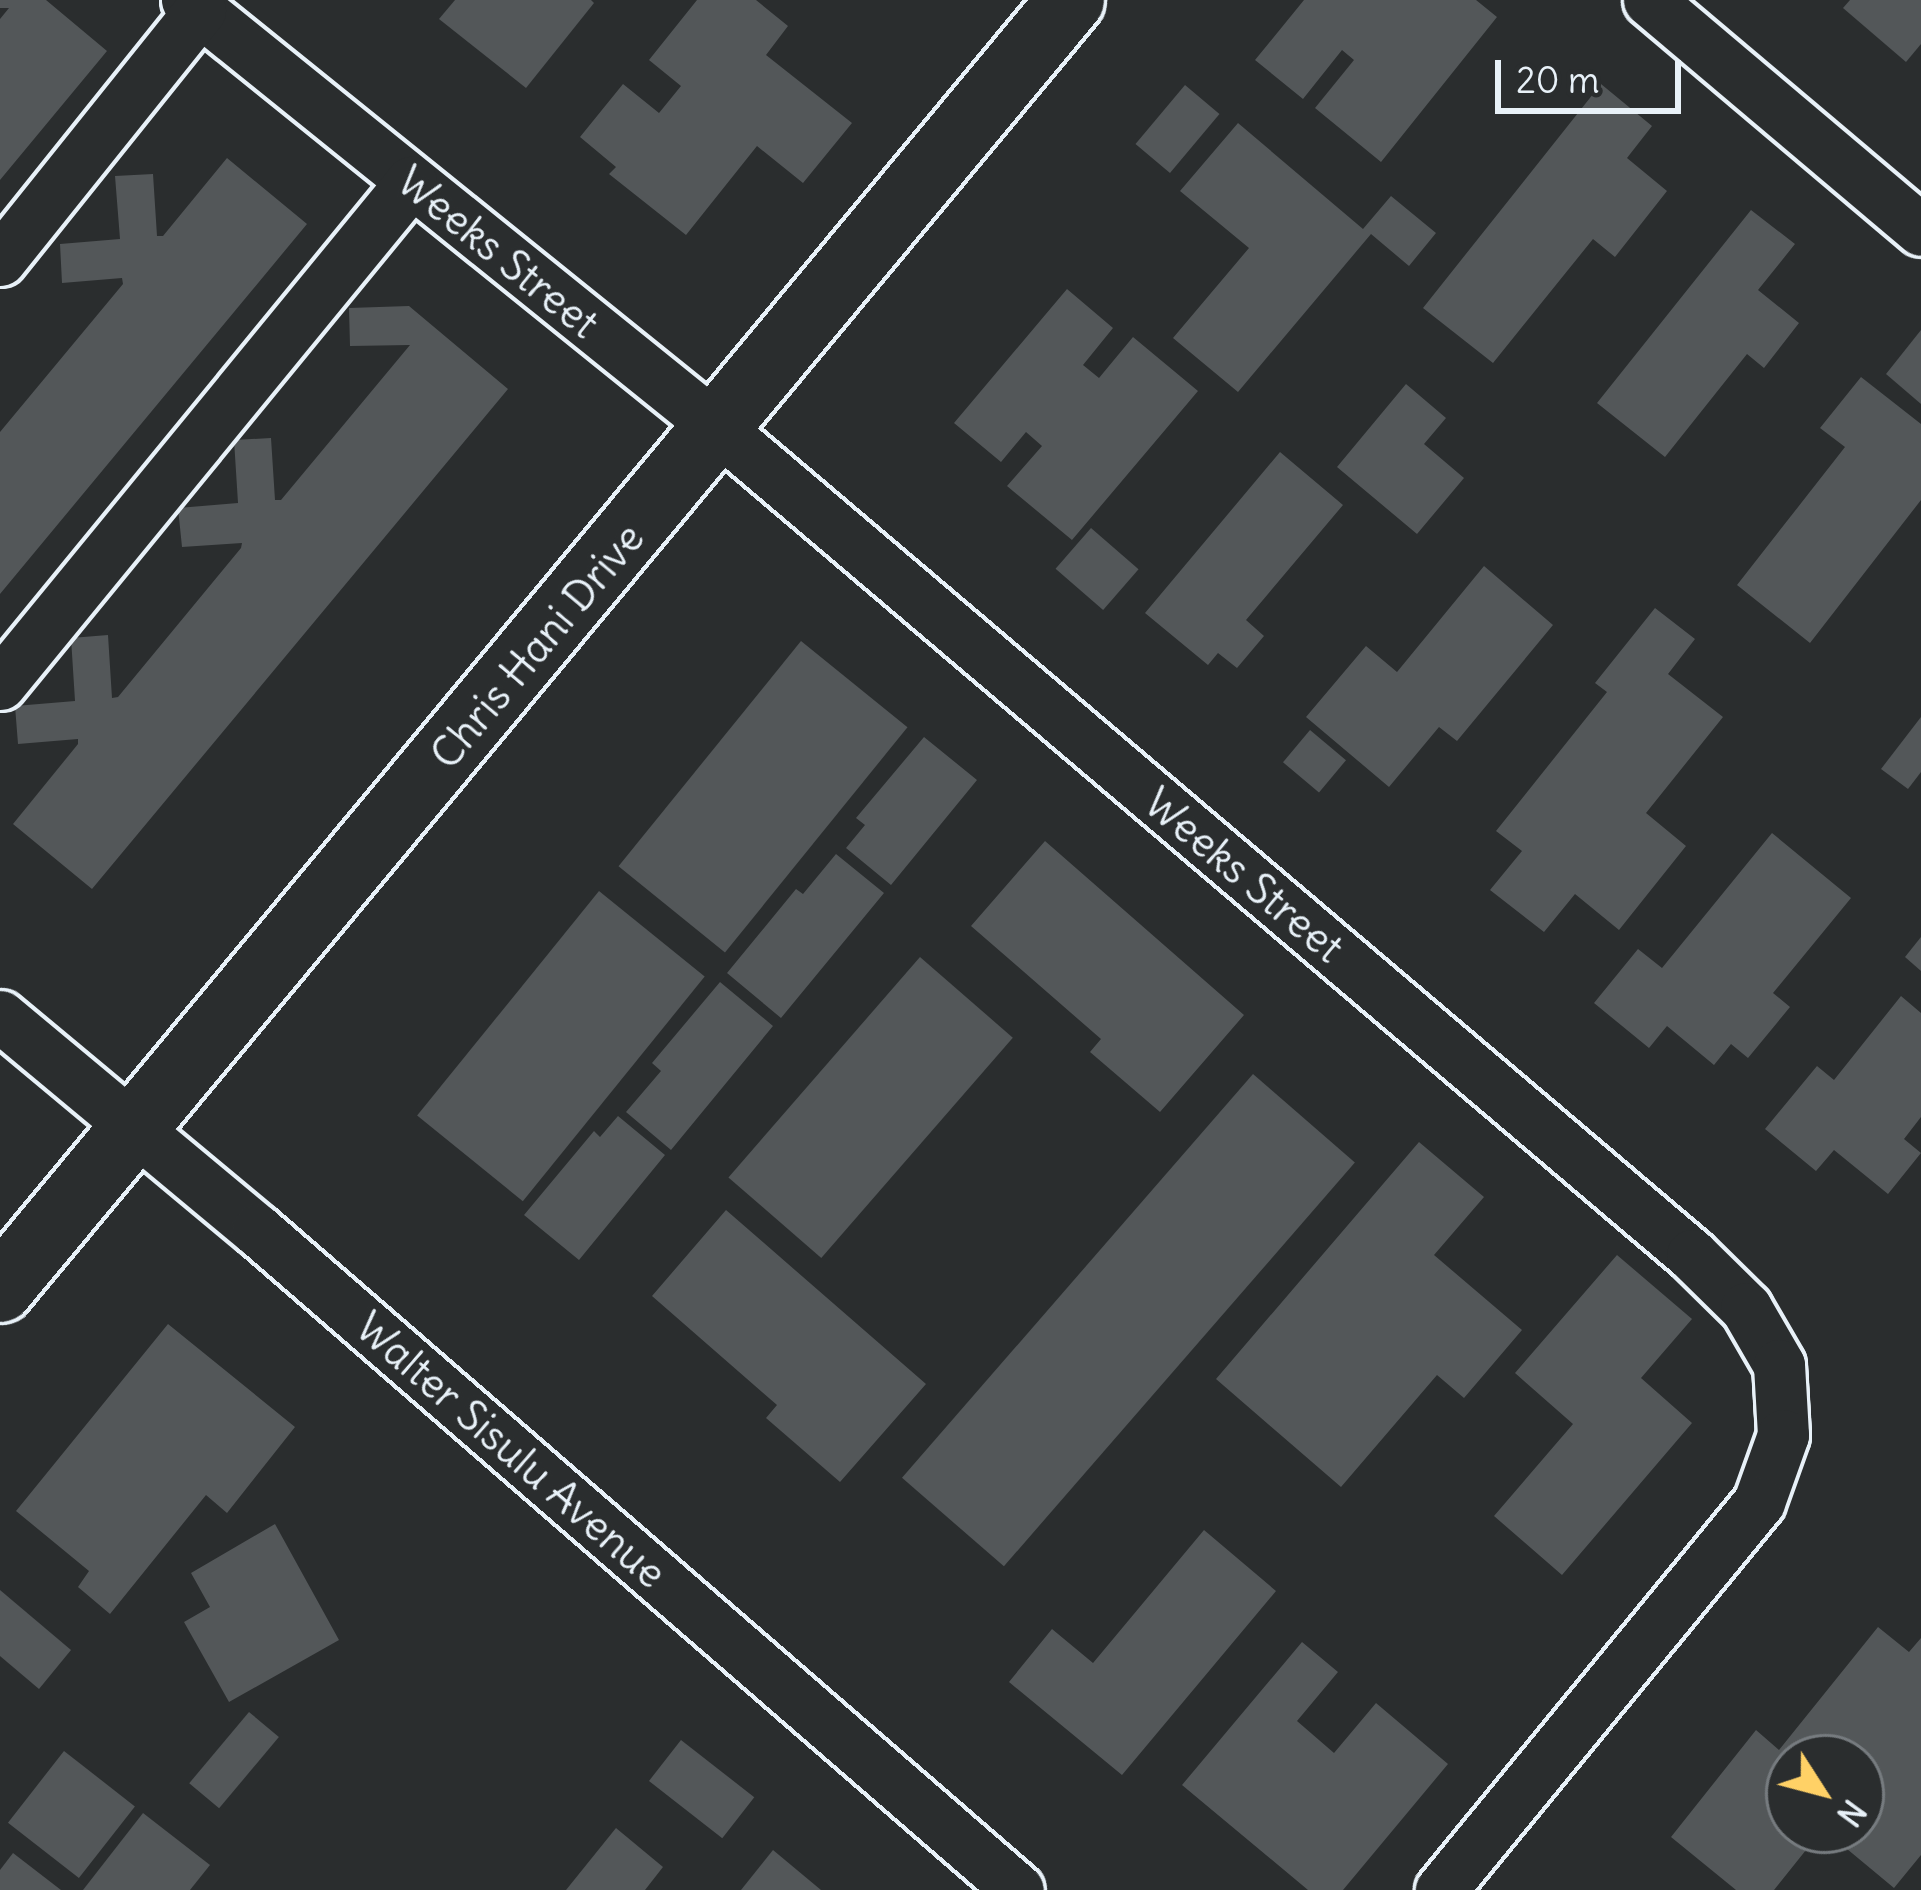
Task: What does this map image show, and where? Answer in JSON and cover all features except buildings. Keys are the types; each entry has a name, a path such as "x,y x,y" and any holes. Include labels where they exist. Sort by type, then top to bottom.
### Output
{"street":[{"name":"Chris Hani Drive","path":"0,1289 1070,0"},
{"path":"1649,0 1921,230"},
{"name":"Weeks Street","path":"194,5 718,428 1692,1255 1746,1307 1779,1365 1783,1436 1759,1502 1441,1890"},
{"path":"0,260 194,5"},
{"path":"0,684 411,182"},
{"name":"Walter Sisulu Avenue","path":"0,1016 276,1246 1018,1890"}]}
